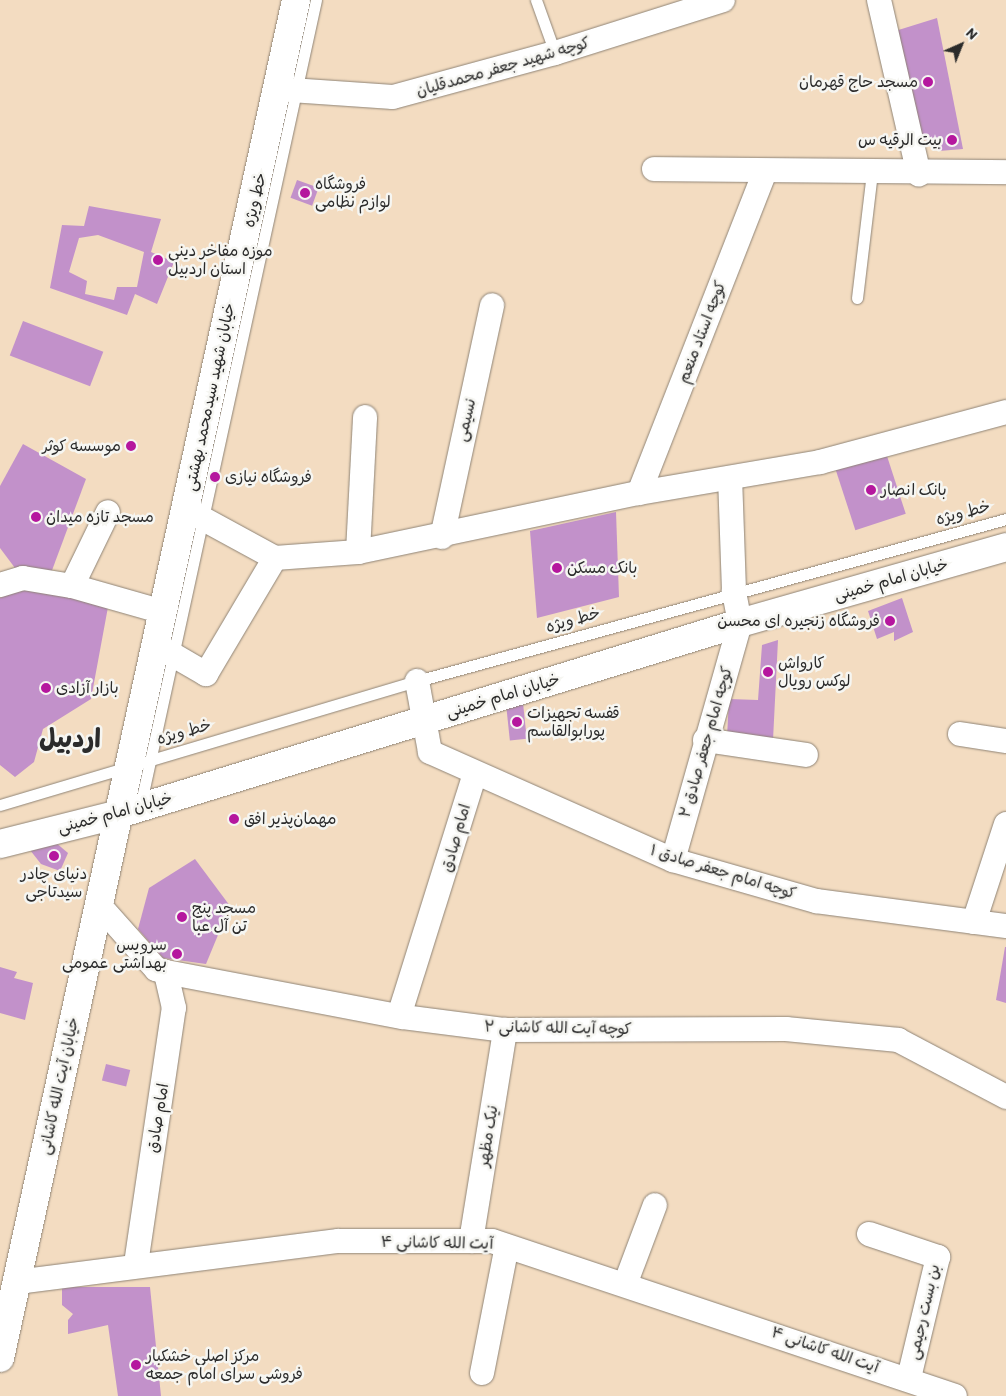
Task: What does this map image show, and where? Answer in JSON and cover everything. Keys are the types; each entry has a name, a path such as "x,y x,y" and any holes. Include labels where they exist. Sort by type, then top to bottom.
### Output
{"main road":[{"name":"خیابان شهید سیدمحمد بهشتی","path":"129,811 164,649 163,612 193,514 286,90 296,0"},
{"name":"خیابان امام خمینی","path":"0,844 129,811 740,623 1006,547"},
{"name":"خیابان آیت الله کاشانی","path":"0,1358 99,905 129,811"}],"street":[{"name":"کوچه شهید جعفر محمدقلیان","path":"286,90 393,98 555,53 723,0"},
{"path":"879,0 919,174"},
{"path":"654,169 919,174 1006,172"},
{"name":"کوچه استاد منعم","path":"639,493 764,172"},
{"name":"نسیمی","path":"442,537 492,305"},
{"path":"193,514 275,558 358,552 442,537 639,493 820,462 1006,412"},
{"path":"358,552 365,417"},
{"path":"730,478 734,591 740,623"},
{"path":"72,586 108,512"},
{"path":"164,649 206,674 275,558"},
{"path":"0,585 23,578 72,586 163,612"},
{"name":"کوچه امام جعفر صادق ۲","path":"673,860 705,740 740,623"},
{"path":"417,681 427,719"},
{"name":"کوچه امام جعفر صادق ۱","path":"427,719 430,752 475,774 673,860 816,901 1006,926"},
{"path":"960,734 1006,742"},
{"path":"705,740 806,755"},
{"name":"امام صادق","path":"401,1016 475,774"},
{"path":"974,922 1006,824"},
{"name":"کوچه آیت الله کاشانی ۲","path":"99,905 156,969 166,972 401,1016 505,1030 786,1029 898,1040 1006,1097"},
{"name":"امام صادق","path":"136,1264 174,1008 166,972"},
{"name":"نیک مظهر","path":"471,1242 505,1030"},
{"path":"626,1282 656,1205"},
{"name":"بن بست رحیمی","path":"869,1234 938,1257 909,1378"},
{"name":"آیت الله کاشانی ۴","path":"17,1282 136,1264 338,1241 471,1242 507,1246 626,1282 909,1378 955,1396"},
{"path":"482,1373 507,1246"}],"lane":[{"path":"286,90 316,0"},
{"path":"536,0 555,53"},
{"path":"857,298 872,173"},
{"path":"164,649 193,514"},
{"name":"خط ویژه","path":"0,805 417,681 734,591 1006,519"}],"building":[{"name":"مسجد حاج قهرمان","path":"937,18 963,149 939,151 920,135 892,32"},
{"name":"فروشگاه لوازم نظامی","path":"297,180 319,188 312,206 291,198"},
{"name":"موزه مفاخر دینی استان اردبیل","path":"89,206 161,219 151,252 174,262 157,304 135,294 127,315 50,288 62,225 84,226","holes":["98,235 144,252 137,287 117,287 114,300 85,294 87,281 69,272 79,238"]},
{"path":"23,321 103,352 90,386 10,356"},
{"name":"مسجد تازه میدان","path":"23,444 86,479 51,573 15,568 0,548 0,486"},
{"name":"بانک انصار","path":"886,453 906,514 855,530 836,469"},
{"path":"616,512 619,597 537,618 530,531"},
{"name":"بازار آزادی","path":"26,585 108,607 91,699 43,729 34,762 15,777 0,765 0,598"},
{"name":"فروشگاه زنجیره ای محسن","path":"902,598 913,632 894,641 894,632 877,639 868,611"},
{"name":"کارواش لوکس رویال","path":"778,640 773,740 727,737 729,699 758,700 762,645"},
{"name":"قفسه تجهیزات پورابوالقاسم","path":"523,703 527,739 510,741 506,705"},
{"path":"55,842 68,853 60,871 41,864 30,850"},
{"name":"مسجد پنج تن آل عبا","path":"195,859 230,906 206,964 163,958 138,929 149,888"},
{"path":"1006,947 1006,1003 996,1000"},
{"path":"0,967 17,972 14,978 33,983 25,1020 0,1013"},
{"path":"106,1064 130,1070 126,1087 102,1080"},
{"name":"مرکز اصلی خشکبار فروشی سرای امام جمعه","path":"62,1287 150,1287 161,1396 118,1396 108,1325 68,1334 68,1320 73,1314 62,1305"}],"place":[{"name":"مسجد حاج قهرمان","path":"928,82"},
{"name":"بیت الرقیه س","path":"952,140"},
{"name":"فروشگاه لوازم نظامی","path":"305,193"},
{"name":"موزه مفاخر دینی استان اردبیل","path":"158,260"},
{"name":"موسسه کوثر","path":"131,446"},
{"name":"فروشگاه نیازی","path":"215,477"},
{"name":"بانک انصار","path":"871,490"},
{"name":"مسجد تازه میدان","path":"36,517"},
{"name":"بانک مسکن","path":"557,568"},
{"name":"فروشگاه زنجیره ای محسن","path":"890,621"},
{"name":"کارواش لوکس رویال","path":"768,672"},
{"name":"بازار آزادی","path":"46,688"},
{"name":"قفسه تجهیزات پورابوالقاسم","path":"517,722"},
{"name":"مهمان‌پذیر افق","path":"234,819"},
{"name":"دنیای چادر سیدتاجی","path":"54,856"},
{"name":"مسجد پنج تن آل عبا","path":"182,917"},
{"name":"سرویس بهداشتی عمومی","path":"177,954"},
{"name":"مرکز اصلی خشکبار فروشی سرای امام جمعه","path":"136,1365"}],"district":[{"name":"اردبیل","path":"70,739"}]}
